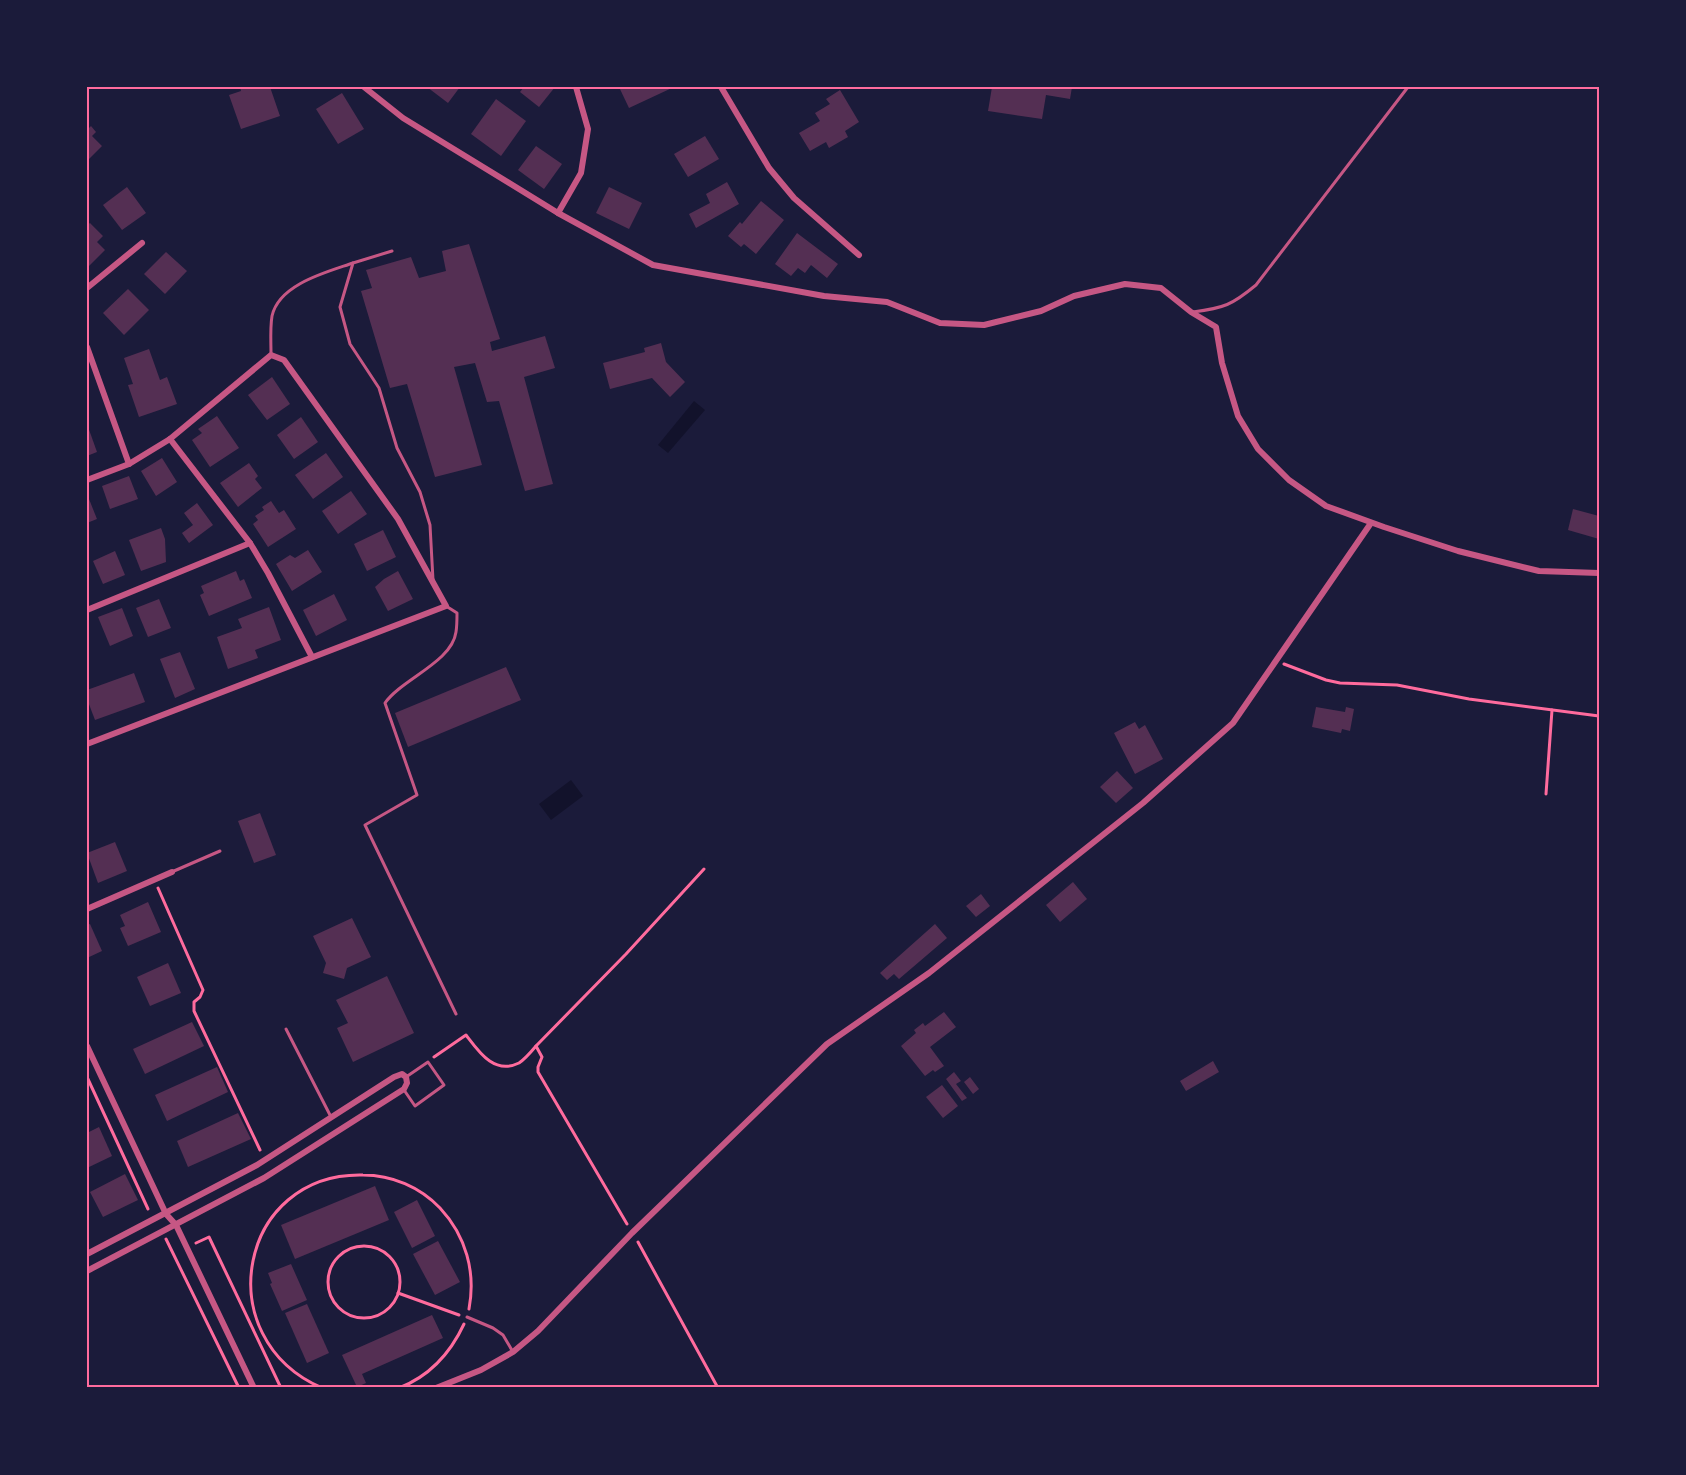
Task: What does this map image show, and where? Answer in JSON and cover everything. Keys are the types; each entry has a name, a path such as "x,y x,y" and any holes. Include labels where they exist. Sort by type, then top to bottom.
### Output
{"street":[{"path":"364,87 403,118 558,213 653,265 824,296 887,302 940,323 984,325 1041,311 1074,296 1125,284 1161,288 1191,312 1216,327 1222,363 1238,416 1258,449 1289,480 1326,506 1458,551 1539,571 1599,573"},
{"path":"558,213 581,173 588,129 576,87"},
{"path":"721,87 769,168 794,198 859,255"},
{"path":"87,288 142,243"},
{"path":"87,347 129,464"},
{"path":"87,480 129,464 170,439 271,355 284,360 372,481 398,519 446,606 87,744"},
{"path":"170,439 250,543 312,657"},
{"path":"436,1388 481,1370 513,1352 538,1331 632,1233 827,1044 929,973 1143,803 1233,723 1371,523"},
{"path":"87,610 250,543"},
{"path":"87,909 172,872"},
{"path":"87,1046 165,1214 176,1225 254,1388"},
{"path":"87,1254 264,1160 394,1077 402,1074 406,1077 407,1083 404,1089 264,1178 87,1271"}],"lane":[{"path":"1191,312 1216,309 1236,301 1256,285 1408,87"},
{"path":"271,355 272,314 285,294 314,276 392,251"},
{"path":"353,263 340,307 350,345 379,388 397,448 420,492 430,525 433,582"},
{"path":"446,606 457,614 456,634 443,656 392,693 385,703 417,795 365,825 456,1014"},
{"path":"172,872 220,851"},
{"path":"286,1029 332,1118"},
{"path":"404,1089 415,1106 444,1085 428,1062 406,1077"},
{"path":"467,1317 503,1335 513,1352"}],"path":[{"path":"1277,662 1340,683 1397,685 1469,699 1599,716"},
{"path":"1546,794 1552,710"},
{"path":"428,1062 466,1035 486,1060 506,1066 520,1062 627,954 704,869"},
{"path":"154,880 203,990 194,1002 194,1011 264,1160"},
{"path":"536,1047 542,1057 538,1072 650,1260 718,1388"},
{"path":"87,1077 148,1209"},
{"path":"322,1388 288,1369 273,1353 254,1314 250,1282 255,1250 264,1230 277,1213 292,1198 311,1186 331,1178 352,1174 374,1175 405,1184 433,1201 460,1235 468,1255 471,1298 467,1317 457,1339 445,1357 429,1372 399,1388"},
{"path":"193,1236 196,1243 209,1237 281,1388"},
{"path":"166,1237 239,1388"},
{"path":"360,1246 372,1247 383,1251 398,1269 400,1281 398,1293 393,1304 385,1312 362,1318 351,1316 333,1300 328,1278 338,1257 360,1246"},
{"path":"398,1293 467,1317"},
{"path":"255,1334 261,1331"}],"shaded area":[{"path":"694,401 705,410 668,453 658,445"},
{"path":"571,780 583,796 551,820 539,804"}],"building":[{"path":"240,87 270,87 280,116 241,129 229,95 241,91"},
{"path":"427,87 460,87 448,103"},
{"path":"524,87 555,87 539,107 520,92"},
{"path":"619,87 674,87 629,108"},
{"path":"992,87 1072,87 1070,99 1046,95 1042,119 988,111"},
{"path":"840,90 859,122 845,131 848,137 829,148 826,142 810,151 799,133 820,121 815,113 830,104 826,99"},
{"path":"342,93 364,129 338,144 316,109"},
{"path":"496,99 526,121 501,156 471,134"},
{"path":"91,126 96,132 92,136 102,146 87,161 87,130"},
{"path":"705,136 719,159 688,177 674,154"},
{"path":"536,146 562,164 544,189 518,170"},
{"path":"727,182 739,204 696,228 689,214 710,203 706,194"},
{"path":"127,187 146,213 122,230 103,205"},
{"path":"609,187 642,203 629,229 596,213"},
{"path":"761,201 784,220 756,254 744,244 741,247 728,236 740,222 742,224"},
{"path":"90,223 103,236 97,242 105,250 87,268 87,225"},
{"path":"797,233 838,264 827,278 811,265 805,273 798,268 791,276 775,264"},
{"path":"469,244 500,339 490,342 492,351 545,336 555,368 524,377 553,484 525,491 499,401 487,402 475,363 454,367 482,465 435,477 407,384 390,388 361,291 372,288 366,270 411,257 419,278 446,271 442,251"},
{"path":"166,252 187,271 165,294 144,274"},
{"path":"128,289 149,310 124,335 103,313"},
{"path":"661,343 666,362 685,382 670,397 652,378 610,389 603,363 645,352 644,348"},
{"path":"149,349 160,380 167,377 177,404 139,417 128,385 133,384 124,358"},
{"path":"272,377 290,404 267,420 248,395"},
{"path":"217,416 239,448 210,467 192,440 202,433 198,429"},
{"path":"301,417 318,442 294,459 277,435"},
{"path":"87,424 97,452 87,456"},
{"path":"326,453 343,477 313,499 295,475"},
{"path":"162,458 177,482 156,496 141,471"},
{"path":"249,463 258,476 255,479 262,488 238,507 220,483"},
{"path":"129,476 138,499 110,509 102,486"},
{"path":"351,491 367,514 338,534 322,511"},
{"path":"87,494 97,519 87,523"},
{"path":"271,501 279,513 284,510 296,529 268,547 253,524 258,520 255,516 264,510 262,507"},
{"path":"197,503 213,525 189,543 182,533 193,525 184,513"},
{"path":"1573,509 1599,516 1599,539 1568,530"},
{"path":"161,528 165,539 166,562 141,571 129,540"},
{"path":"383,530 396,557 367,571 354,544"},
{"path":"308,550 322,572 292,591 276,564 290,555 295,558"},
{"path":"115,551 125,575 103,584 93,561"},
{"path":"236,571 240,581 244,579 252,598 209,616 200,595 204,593 201,586"},
{"path":"398,571 413,599 388,611 375,587"},
{"path":"334,594 347,620 316,636 303,610"},
{"path":"159,599 171,628 148,637 136,608"},
{"path":"269,607 281,640 255,650 258,658 228,669 217,637 242,628 238,619"},
{"path":"122,608 133,636 110,646 98,617"},
{"path":"180,652 195,689 175,698 160,659"},
{"path":"506,667 521,700 408,747 395,713"},
{"path":"134,673 145,702 95,720 87,699 87,690"},
{"path":"1316,707 1345,712 1346,707 1354,709 1350,731 1342,729 1341,733 1312,727"},
{"path":"1135,722 1139,729 1145,725 1163,759 1135,774 1114,733"},
{"path":"1117,771 1133,788 1116,803 1100,787"},
{"path":"260,813 276,855 254,863 238,821"},
{"path":"115,842 127,871 98,883 87,853"},
{"path":"1073,882 1087,899 1060,922 1046,905"},
{"path":"981,894 990,906 976,917 966,906"},
{"path":"148,902 161,932 128,946 120,928 125,926 120,915"},
{"path":"352,918 371,957 347,968 344,979 323,973 326,963 313,936"},
{"path":"90,924 102,951 87,958 87,925"},
{"path":"935,924 947,938 899,979 894,974 887,980 880,973"},
{"path":"168,963 181,993 150,1006 137,977"},
{"path":"387,976 414,1033 353,1062 337,1028 348,1023 336,1000"},
{"path":"944,1012 956,1027 930,1047 944,1066 925,1076 901,1046 916,1033 914,1030 923,1023 925,1026"},
{"path":"192,1022 204,1046 145,1074 133,1049"},
{"path":"1213,1061 1219,1072 1186,1091 1180,1081"},
{"path":"217,1067 228,1092 167,1121 155,1095"},
{"path":"954,1072 961,1081 956,1084 967,1098 962,1101 946,1079"},
{"path":"970,1077 979,1089 973,1094 964,1082"},
{"path":"942,1085 958,1106 943,1118 926,1097"},
{"path":"238,1113 251,1139 188,1167 177,1141"},
{"path":"99,1127 112,1156 87,1168 87,1133"},
{"path":"125,1174 138,1200 103,1217 90,1192"},
{"path":"375,1186 389,1220 295,1259 281,1225"},
{"path":"417,1200 435,1236 412,1248 394,1212"},
{"path":"438,1241 460,1282 435,1295 413,1254"},
{"path":"291,1264 307,1300 282,1311 270,1284 272,1283 268,1273"},
{"path":"307,1304 329,1353 307,1363 285,1313"},
{"path":"432,1315 443,1338 362,1374 366,1383 357,1387 342,1355"}]}
